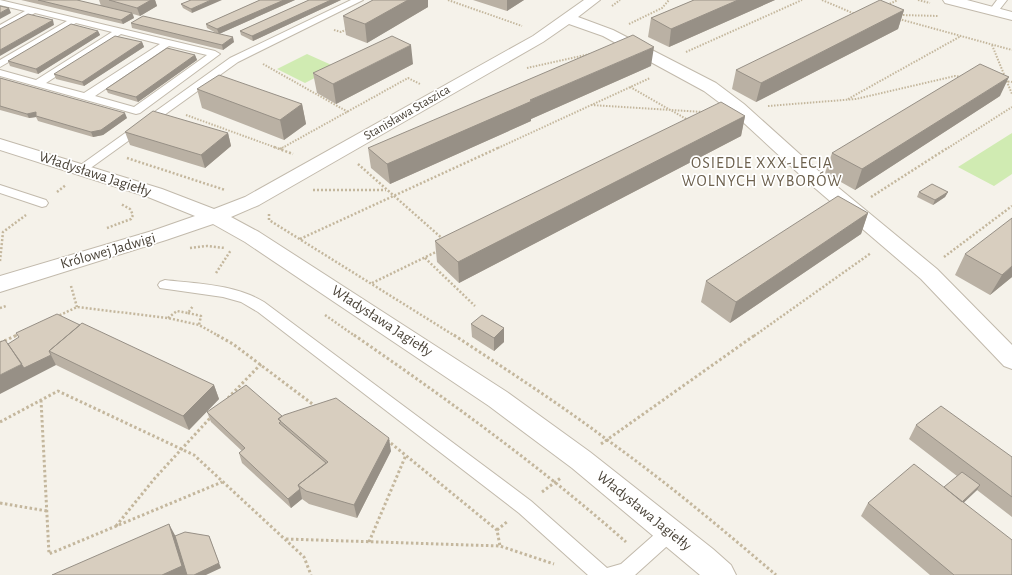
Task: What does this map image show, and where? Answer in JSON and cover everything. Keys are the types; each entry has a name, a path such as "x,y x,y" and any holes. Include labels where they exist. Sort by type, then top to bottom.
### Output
{"street":[{"name":"Stanisława Staszica","path":"215,217 252,201 538,39 593,0"},
{"path":"950,0 998,6 1012,16"},
{"path":"568,18 608,33 669,65 710,87 738,108 816,179 929,274 1012,360"},
{"name":"Władysława Jagiełły","path":"0,144 73,181 155,193 215,217 252,237 498,399 581,460 721,575"},
{"name":"Królowej Jadwigi","path":"0,284 215,217"}],"lane":[{"path":"73,181 106,151 234,60 358,0"},
{"path":"0,2 215,54 234,60"},
{"path":"0,28 34,10"},
{"path":"0,64 75,20"},
{"path":"37,84 120,31"},
{"path":"86,97 167,43"},
{"path":"136,111 215,54"},
{"path":"0,73 154,116"},
{"path":"0,188 42,203"},
{"path":"165,285 224,292 242,297 258,305 525,507 602,575"},
{"path":"611,575 626,571 670,532"}],"path":[{"path":"587,25 620,0"},
{"path":"608,33 662,8 669,0"},
{"path":"300,239 630,87 669,65 802,0"},
{"path":"822,0 856,14"},
{"path":"886,6 898,0"},
{"path":"898,15 942,16"},
{"path":"898,19 1012,50"},
{"path":"518,31 525,27"},
{"path":"847,100 961,36"},
{"path":"992,44 1012,94"},
{"path":"528,63 522,68 591,54"},
{"path":"261,63 348,112"},
{"path":"738,108 847,100 955,76 962,77"},
{"path":"280,149 408,78 420,84 414,88"},
{"path":"999,80 1012,82"},
{"path":"630,87 694,123"},
{"path":"590,105 707,112"},
{"path":"852,209 1012,107"},
{"path":"184,114 295,155"},
{"path":"106,151 240,195 252,201 269,212 270,220 503,367 607,439 723,530 776,575"},
{"path":"362,158 356,162 445,240"},
{"path":"58,183 73,181"},
{"path":"7,260 0,261 3,232 73,181"},
{"path":"306,190 387,190"},
{"path":"102,230 131,219 133,215 130,209 115,202"},
{"path":"938,260 949,254 1012,206"},
{"path":"497,530 607,439 889,240"},
{"path":"372,284 444,248"},
{"path":"425,258 475,306"},
{"path":"71,286 76,307"},
{"path":"49,320 76,307 168,318 199,325 233,344 316,406"},
{"path":"188,313 201,316 199,325"},
{"path":"0,343 21,333"},
{"path":"223,404 261,364"},
{"path":"0,422 58,391 194,455 304,557 310,575"},
{"path":"41,400 49,554 222,482"},
{"path":"115,527 180,449 213,415"},
{"path":"382,436 497,530 500,546"},
{"path":"369,542 406,455"},
{"path":"0,503 47,510"},
{"path":"285,539 500,546 554,564"}],"green space":[{"path":"307,54 336,67 305,83 277,69"},
{"path":"1012,133 1012,174 994,186 958,167"}],"building":[{"path":"38,0 77,0 132,13 121,20"},
{"path":"109,0 151,0 137,8"},
{"path":"191,0 211,0 191,9 181,4"},
{"path":"260,0 284,0 217,29 206,24"},
{"path":"309,0 331,0 252,36 240,31"},
{"path":"373,0 408,0 365,24 343,16"},
{"path":"694,0 738,0 671,29 651,18"},
{"path":"880,0 904,10 761,83 736,70"},
{"path":"0,6 9,8 0,13"},
{"path":"28,14 53,20 0,50 0,29"},
{"path":"143,16 233,37 222,45 131,23"},
{"path":"71,24 98,31 36,69 8,61"},
{"path":"633,35 654,47 530,100 532,101 387,164 368,148"},
{"path":"115,36 142,42 82,82 54,74"},
{"path":"392,36 411,45 333,84 313,73"},
{"path":"167,48 195,55 136,97 106,89"},
{"path":"980,64 1009,77 862,169 832,153"},
{"path":"219,75 302,104 280,120 197,89"},
{"path":"0,78 125,113 101,130 91,132 36,116 36,112 27,114 0,106"},
{"path":"721,102 745,116 458,262 435,241"},
{"path":"153,111 228,133 201,155 125,132"},
{"path":"932,184 948,192 935,200 919,192"},
{"path":"838,196 868,213 736,302 706,281"},
{"path":"1012,218 1012,266 1002,275 965,254"},
{"path":"57,314 80,325 49,351 51,355 24,368 8,344 19,337 16,333"},
{"path":"482,315 504,328 494,338 471,324"},
{"path":"82,323 214,385 183,416 49,351"},
{"path":"5,340 22,364 0,375 0,342"},
{"path":"246,385 282,416 278,419 281,421 279,423 326,463 298,485 300,489 288,499 239,453 245,448 207,412"},
{"path":"336,398 389,438 354,505 306,491 298,485 328,462 278,419 284,415"},
{"path":"941,406 1012,457 1012,497 916,425"},
{"path":"914,464 1012,540 1012,575 954,575 868,503"},
{"path":"962,472 980,485 962,502 944,487"},
{"path":"169,524 182,566 162,575 52,575"},
{"path":"185,532 209,536 219,563 194,575 187,575 175,536"}],"district":[{"name":"OSIEDLE XXX-LECIA WOLNYCH WYBORÓW","path":"762,172"}]}
